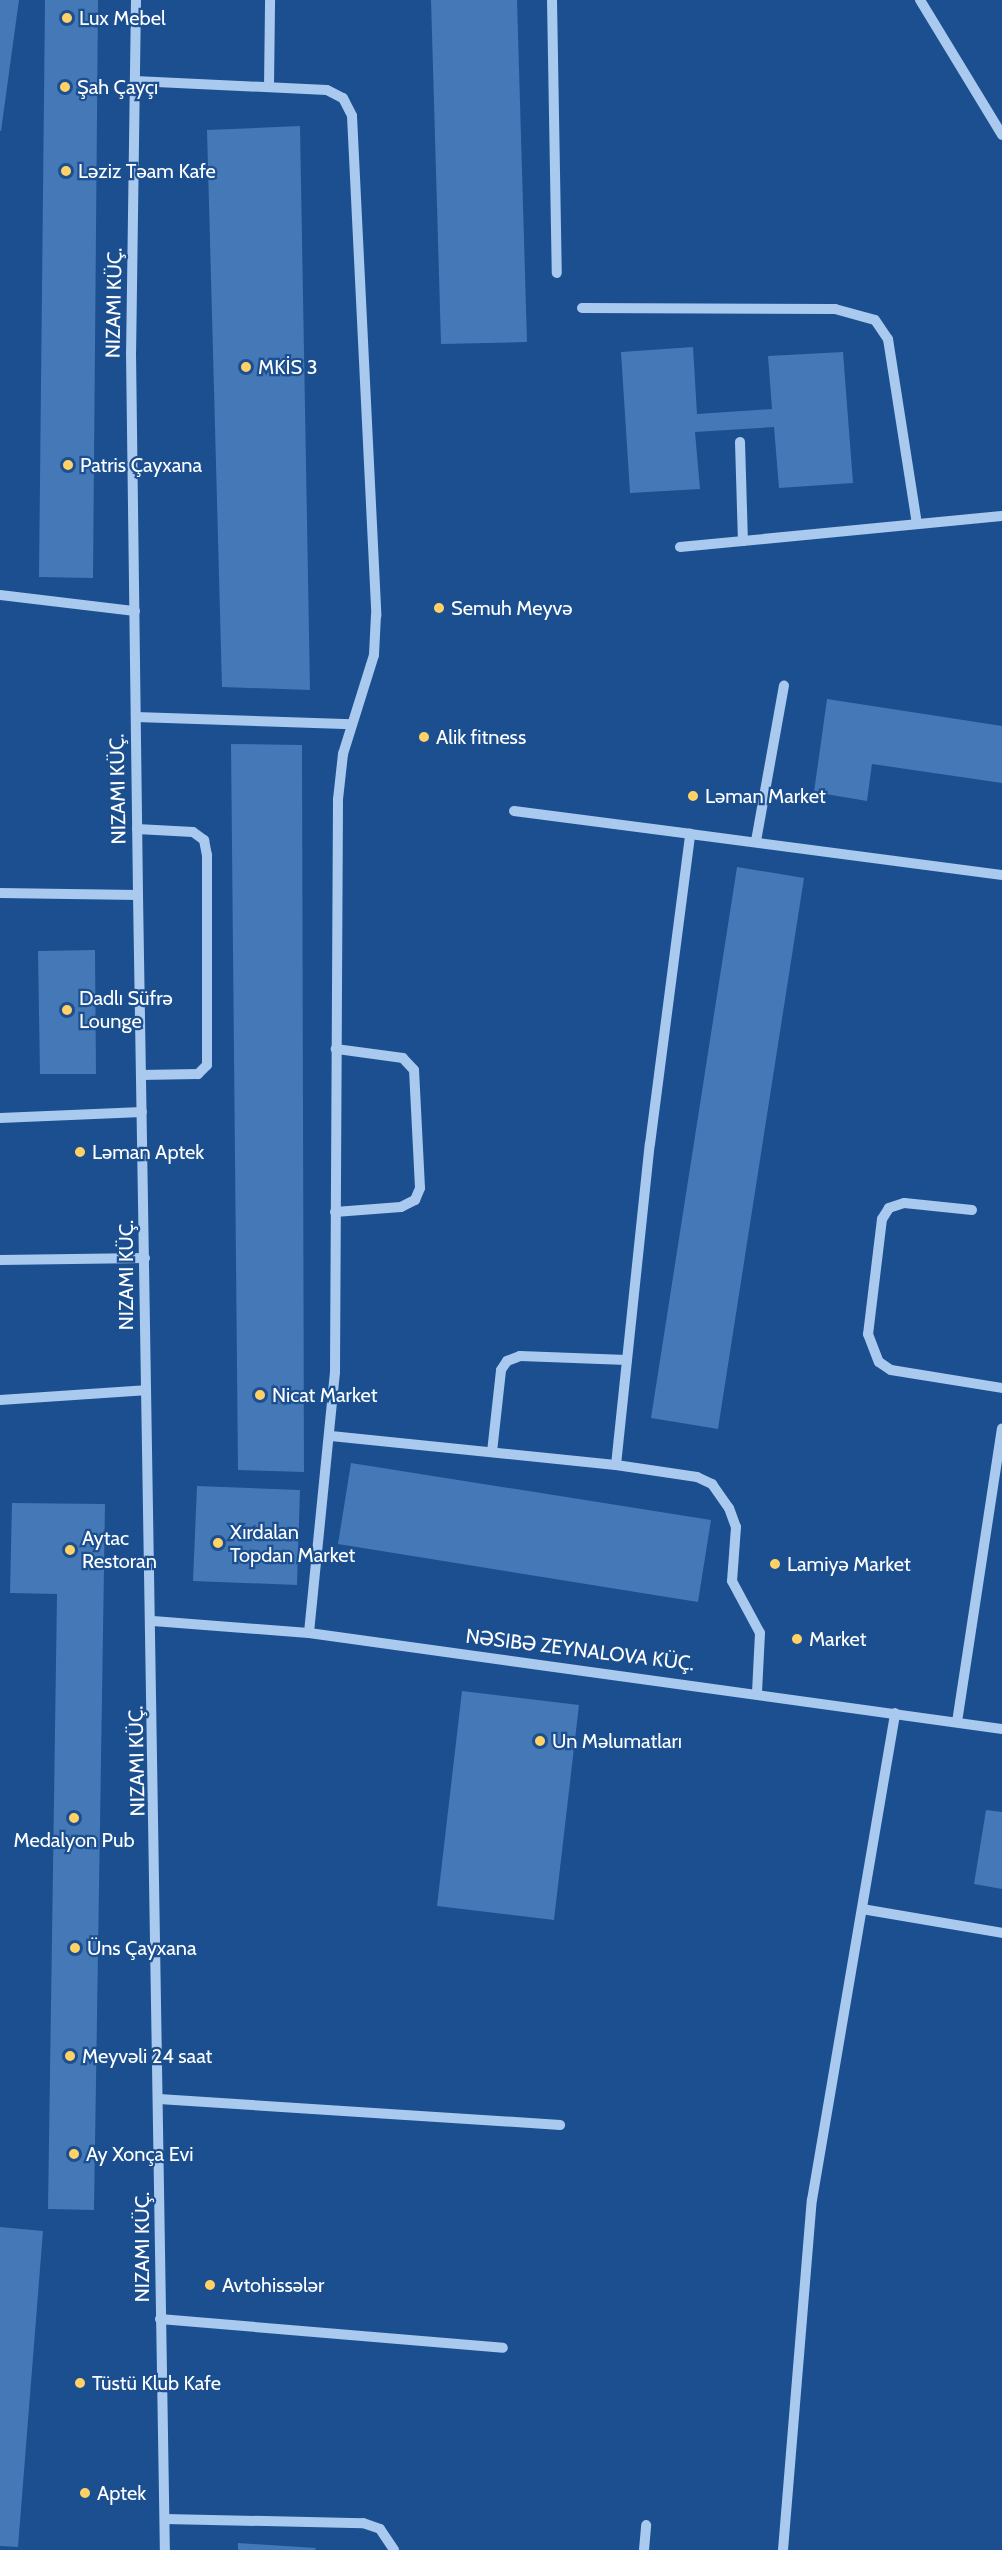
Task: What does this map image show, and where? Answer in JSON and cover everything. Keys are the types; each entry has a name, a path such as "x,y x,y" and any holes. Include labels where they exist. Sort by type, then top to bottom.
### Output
{"street":[{"name":"NIZAMI KÜÇ.","path":"136,0 137,829 145,1258 145,1390 153,1621 160,2319 165,2550"},
{"path":"269,87 270,0"},
{"path":"552,0 556,273"},
{"path":"920,0 1002,135"},
{"path":"135,81 327,90 343,98 352,116 376,615 374,655 352,724 338,799 331,1436 309,1633"},
{"path":"582,308 835,309 875,320 888,339 917,524"},
{"path":"740,442 743,541"},
{"path":"680,547 1002,516"},
{"path":"0,595 135,611"},
{"path":"756,841 784,685"},
{"path":"136,717 352,724"},
{"path":"514,811 1002,875"},
{"path":"137,829 193,832 204,840 207,855 207,1065 198,1074 141,1075"},
{"path":"616,1465 690,834"},
{"path":"0,893 138,895"},
{"path":"335,1212 401,1207 415,1200 420,1188 414,1070 403,1058 336,1049"},
{"path":"0,1118 142,1112"},
{"path":"972,1209 904,1203 889,1208 882,1219 868,1335 879,1362 891,1370 1002,1388"},
{"path":"0,1260 145,1258"},
{"path":"492,1452 501,1370 507,1361 519,1356 627,1360"},
{"path":"0,1400 145,1390"},
{"path":"957,1722 1002,1428"},
{"path":"331,1436 616,1465 697,1477 712,1484 729,1508 736,1527 732,1581 760,1633 757,1692"},
{"name":"NƏSIBƏ ZEYNALOVA KÜÇ.","path":"153,1621 309,1633 757,1692 1002,1729"},
{"path":"783,2550 812,2200 895,1713"},
{"path":"862,1909 1002,1934"},
{"path":"159,2099 560,2125"},
{"path":"160,2319 503,2348"},
{"path":"165,2519 363,2523 380,2529 393,2550"},
{"path":"644,2550 646,2525"}],"building":[{"path":"0,0 19,0 1,131 0,131"},
{"path":"45,0 98,0 93,578 39,577"},
{"path":"431,0 517,0 527,342 441,344"},
{"path":"300,126 310,690 222,687 207,130"},
{"path":"693,347 697,414 772,409 768,356 843,352 853,483 779,488 774,427 695,432 700,489 630,493 621,352"},
{"path":"827,699 1002,726 1002,783 872,764 867,801 814,792"},
{"path":"231,744 302,745 304,1472 238,1470"},
{"path":"737,867 804,878 718,1429 651,1418"},
{"path":"95,950 96,1074 40,1074 38,951"},
{"path":"351,1463 711,1520 698,1602 338,1544"},
{"path":"197,1486 300,1490 297,1585 193,1581"},
{"path":"12,1503 105,1504 94,2210 48,2209 57,1594 10,1593"},
{"path":"462,1691 579,1705 554,1920 437,1906"},
{"path":"986,1810 1002,1812 1002,1889 974,1884"},
{"path":"0,2227 43,2231 18,2547 0,2546"},
{"path":"238,2543 316,2548 315,2550 238,2550"}],"place":[{"name":"Lux Mebel","path":"67,18"},
{"name":"Şah Çayçı","path":"65,87"},
{"name":"Ləziz Təam Kafe","path":"66,171"},
{"name":"MKİS 3","path":"246,367"},
{"name":"Patris Çayxana","path":"68,465"},
{"name":"Semuh Meyvə","path":"439,608"},
{"name":"Alik fitness","path":"424,737"},
{"name":"Ləman Market","path":"693,796"},
{"name":"Dadlı Süfrə Lounge","path":"67,1010"},
{"name":"Ləman Aptek","path":"80,1152"},
{"name":"Nicat Market","path":"260,1395"},
{"name":"Xırdalan Topdan Market","path":"218,1543"},
{"name":"Aytac Restoran","path":"70,1550"},
{"name":"Lamiyə Market","path":"775,1564"},
{"name":"Market","path":"797,1639"},
{"name":"Un Məlumatları","path":"540,1741"},
{"name":"Medalyon Pub","path":"74,1818"},
{"name":"Üns Çayxana","path":"75,1948"},
{"name":"Meyvəli 24 saat","path":"70,2056"},
{"name":"Ay Xonça Evi","path":"74,2154"},
{"name":"Avtohissələr","path":"210,2285"},
{"name":"Tüstü Klub Kafe","path":"80,2383"},
{"name":"Aptek","path":"85,2493"}]}
